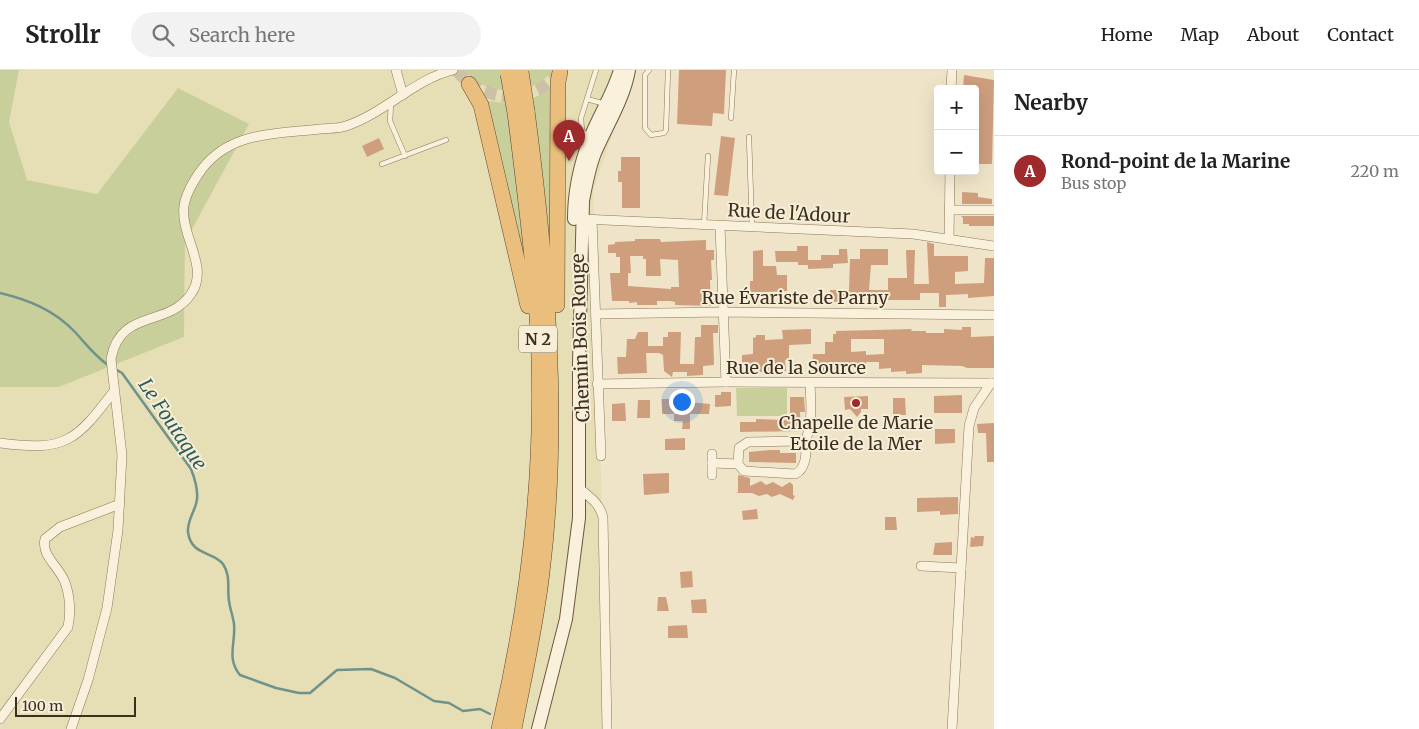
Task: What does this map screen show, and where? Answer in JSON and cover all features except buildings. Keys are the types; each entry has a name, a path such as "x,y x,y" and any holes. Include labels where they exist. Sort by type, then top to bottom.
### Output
{"highway":[{"name":"N 2","path":"514,71 548,305 550,458 542,572 514,729"},
{"path":"550,458 556,432 558,382 558,82 560,72"},
{"path":"469,84 481,105 527,299 532,341 533,398 530,566"},
{"name":"N 2","path":"499,729 512,674 530,566 536,504 539,372 521,112"}],"main road":[{"path":"538,729 566,619 576,555 580,489 579,363 575,298 574,200 593,146 608,115 606,105 620,70"},
{"path":"579,363 587,219 586,180 593,146 621,96 629,70"}],"street":[{"path":"396,70 403,95"},
{"path":"71,729 88,680 108,608 120,504 122,455 111,361 116,340 122,332 181,304 195,288 198,274 185,230 184,206 193,182 208,162 224,150 248,137 271,132 344,127 403,95 432,74 452,70"},
{"path":"951,85 952,70"},
{"path":"949,240 950,175"},
{"path":"949,210 994,210"},
{"name":"Rue de l'Adour","path":"587,219 913,234 994,246"},
{"name":"Chemin Bois Rouge","path":"587,219 596,314 601,456"},
{"path":"720,226 726,382"},
{"name":"Rue Évariste de Parny","path":"596,314 723,312 994,315"},
{"name":"Rue de la Source","path":"598,384 726,382 810,384 993,383"},
{"path":"952,729 970,417 993,383"},
{"path":"712,463 738,464 744,470 795,474 804,466 806,451 804,444 810,428 812,414 810,384"},
{"path":"0,443 43,446 61,443 75,436 87,426 114,391"},
{"path":"738,464 739,448 748,442 797,441 804,444"},
{"path":"712,454 712,475"},
{"path":"580,489 595,501 603,517 607,729"},
{"path":"0,719 68,627 70,610 66,587 45,550 45,539 60,526 120,504"},
{"path":"921,566 961,568"}],"lane":[{"path":"593,146 582,131 581,125 596,70"},
{"path":"649,70 645,75 645,128 651,135 664,133 666,130 668,70"},
{"path":"732,118 734,70"},
{"path":"587,99 606,105"},
{"path":"391,102 390,121 405,156"},
{"path":"749,137 752,228"},
{"path":"382,164 446,140"},
{"path":"704,225 708,156"}],"shaded area":[{"path":"19,70 634,70 593,192 608,729 0,729 0,387 59,387 184,337 185,242 248,125 178,88 97,194 26,180 9,122"}],"green space":[{"path":"0,70 19,70 9,122 27,180 97,194 178,88 249,124 185,242 184,337 59,387 0,387"},
{"path":"463,70 554,70 533,86 508,91 484,85 473,79"},
{"path":"551,89 552,259 534,110 521,200 526,278 483,100 518,102 533,98"},
{"path":"736,388 787,388 787,416 737,416"}],"waterway":[{"name":"Le Foutaque","path":"0,293 21,299 50,312 67,324 108,365"},
{"name":"Le Foutaque","path":"115,369 122,373 191,469 197,495 188,532 193,545 219,560 225,569 228,578 229,601 234,624 232,656 233,663 240,675 276,688 299,693 310,693 337,670 371,669 395,678 434,701 449,703 463,711 480,709 490,714"}],"tunnel":[{"path":"456,70 467,81 480,89 508,96 523,95 537,90 550,82 561,70"}],"place":[{"name":"Rond-point de la Marine","path":"569,161"},
{"name":"Chapelle de Marie Etoile de la Mer","path":"856,403"}]}
